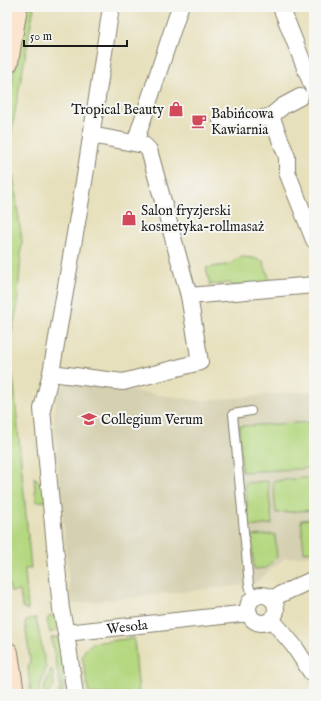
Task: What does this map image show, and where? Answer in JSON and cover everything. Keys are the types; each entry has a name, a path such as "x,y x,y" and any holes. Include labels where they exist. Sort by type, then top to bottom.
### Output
{"main road":[{"path":"7,62 16,7"},
{"path":"7,653 13,694"}],"street":[{"path":"75,694 61,609 42,409 51,373 111,7"},
{"path":"135,143 180,7"},
{"path":"221,121 255,121 271,116 283,106 307,93 281,7"},
{"path":"271,116 287,157 287,172 314,240"},
{"path":"51,373 123,382 200,362 189,296 149,150 144,145 91,135"},
{"path":"189,296 314,285"},
{"path":"251,606 251,618 261,624 267,623 276,615 276,604 272,599 314,579"},
{"name":"Wesoła","path":"66,633 251,606 262,595 268,596 272,599"},
{"path":"272,620 294,646 314,675"}],"lane":[{"path":"251,411 233,414 251,606"}],"shaded area":[{"path":"68,382 201,401 310,391 314,392 314,555 285,558 254,584 71,604 54,421 57,393"}],"green space":[{"path":"25,7 34,7 9,145 22,241 17,309 8,347 14,386 31,568 25,569 28,610 22,607 20,591 11,592 7,579 7,111"},
{"path":"242,257 263,261 271,283 232,286 231,283 210,285 206,268 231,264 236,259"},
{"path":"314,422 314,468 242,472 239,426"},
{"path":"34,477 44,486 46,501 36,502"},
{"path":"314,477 314,510 276,513 273,481"},
{"path":"268,481 272,524 249,527 245,483"},
{"path":"314,519 314,551 304,552 301,520"},
{"path":"275,534 277,557 266,568 254,569 251,536"},
{"path":"56,615 57,630 50,633 47,620 50,616"},
{"path":"36,618 46,668 38,694 31,694 28,669 30,660 25,623 28,619"},
{"path":"51,638 59,638 62,650 63,694 58,694 60,684"},
{"path":"134,638 139,694 89,694 82,656 85,650 92,643"},
{"path":"51,669 53,671 54,686 48,694 42,694"}],"place":[{"name":"Tropical Beauty","path":"176,109"},
{"name":"Babińcowa Kawiarnia","path":"199,121"},
{"name":"Salon fryzjerski kosmetyka-rollmasaż","path":"129,218"},
{"name":"Collegium Verum","path":"89,419"}]}
